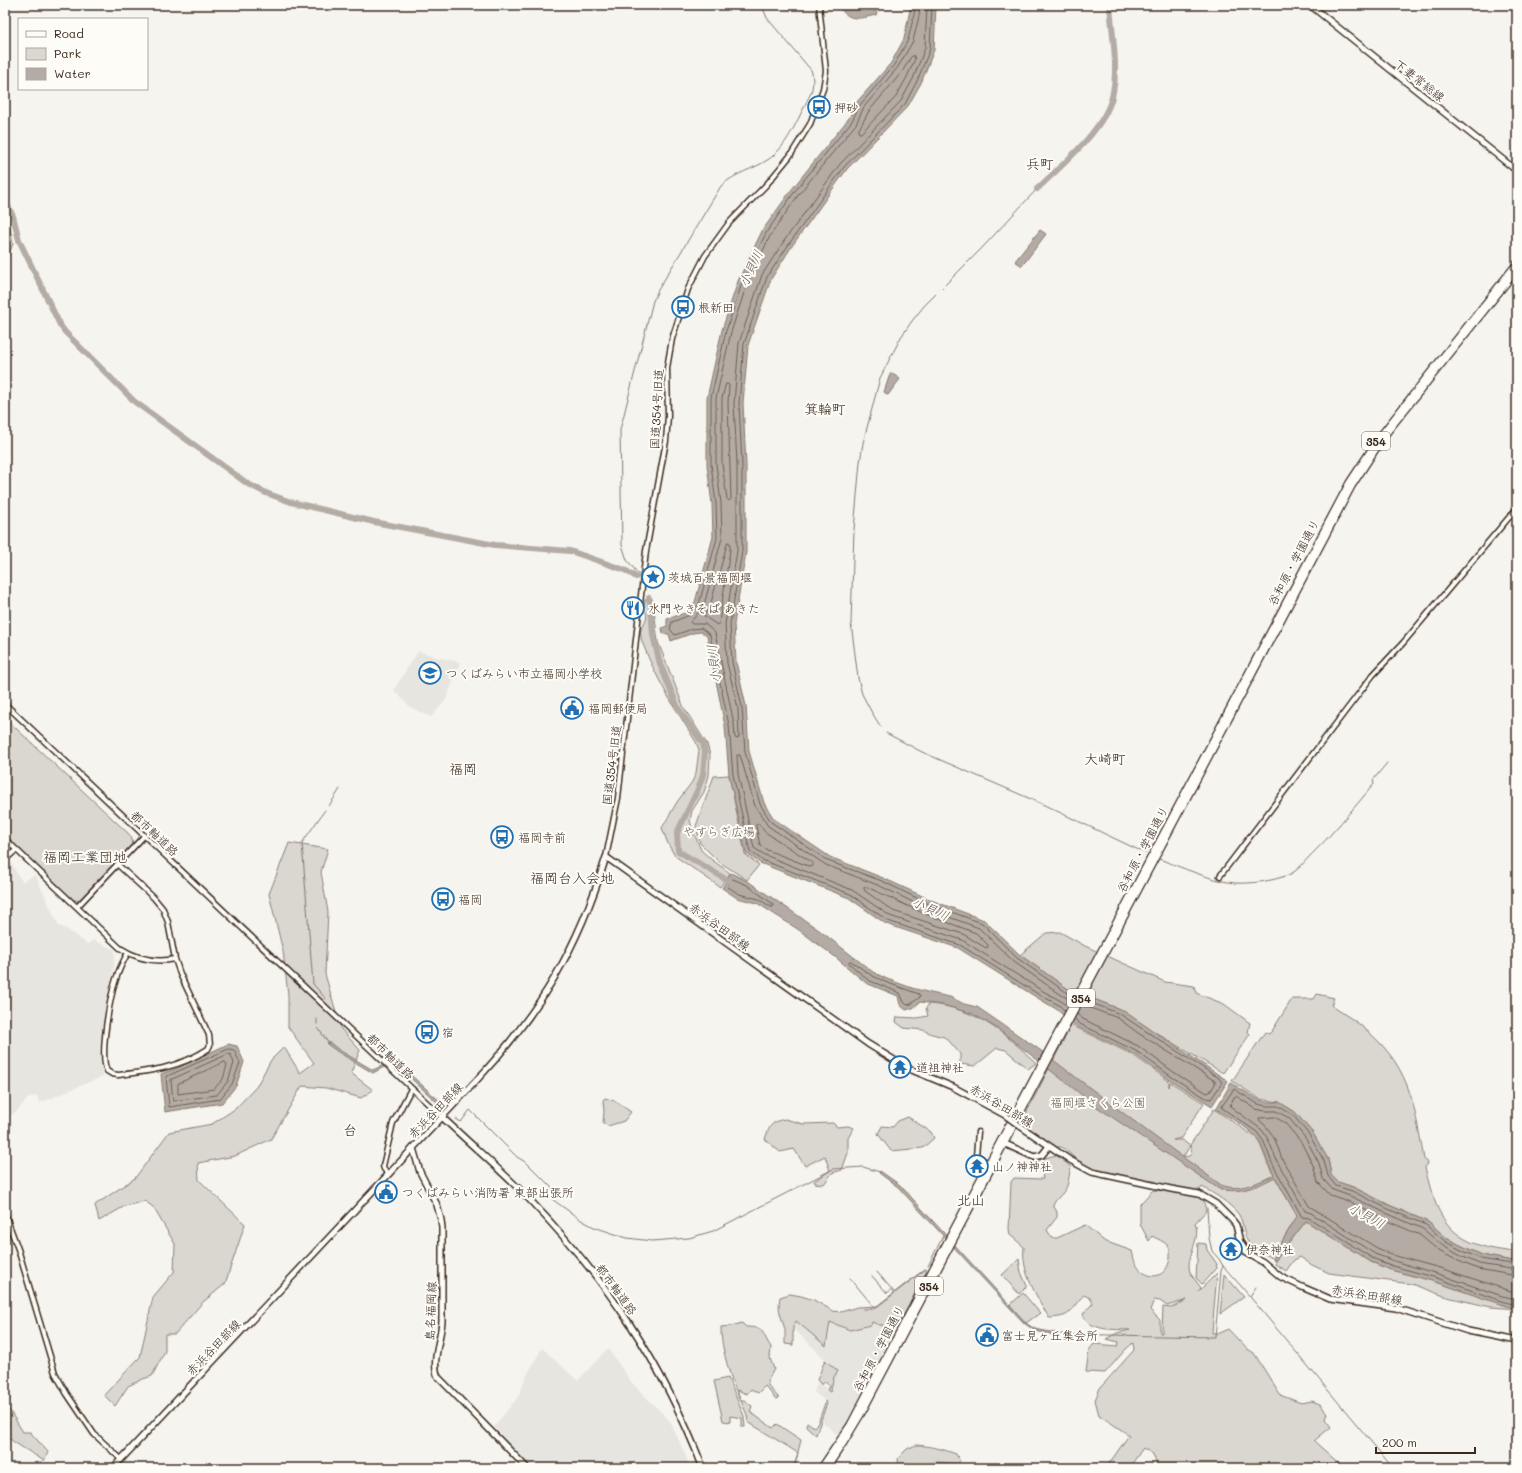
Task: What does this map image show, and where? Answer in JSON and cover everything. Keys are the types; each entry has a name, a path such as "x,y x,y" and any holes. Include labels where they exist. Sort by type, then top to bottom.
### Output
{"highway":[{"name":"谷和原・学園通り","path":"1117,925 1349,483 1368,452 1393,418 1517,263"},
{"name":"谷和原・学園通り","path":"827,1468 853,1428 1040,1069 1357,476 1397,420 1517,270"},
{"name":"谷和原・学園通り","path":"821,1468 850,1425 989,1163 1002,1143"}],"main road":[{"name":"下妻常総線","path":"1310,5 1517,171"},
{"name":"赤浜谷田部線","path":"113,1468 442,1118 508,1045 546,994 566,958 579,933 606,857 868,1044 907,1068 953,1087 1005,1115 1049,1146 1092,1172 1199,1194 1216,1204 1236,1225 1240,1242 1247,1253 1263,1262 1281,1277 1330,1299 1396,1308 1468,1331 1517,1341"},
{"name":"都市軸道路","path":"442,1118 527,1196 561,1233 605,1287 643,1343 659,1371 679,1410 703,1468"},
{"path":"1002,1143 1034,1157 1042,1155 1049,1146"},
{"name":"島名福岡線","path":"413,1148 420,1172 440,1212 442,1228 442,1321 435,1366 436,1373 438,1377 527,1468"}],"street":[{"name":"国道354号旧道","path":"606,857 618,798 646,551 666,441 668,416 667,368 673,334 688,289 705,256 729,223 767,184 790,156 810,124 826,75 819,5"},
{"path":"1220,876 1373,675 1403,643 1517,508"},
{"name":"都市軸道路","path":"5,704 442,1118"},
{"path":"77,907 144,836"},
{"path":"5,839 120,948 138,957 155,961 175,959"},
{"path":"5,860 16,850"},
{"path":"118,864 154,898 163,909 168,922 175,959 187,989 209,1035 209,1048 206,1051 166,1068 114,1075 109,1073 106,1069 106,1027 116,977 128,953"},
{"path":"389,1174 385,1171 383,1166 391,1130 411,1089"},
{"path":"978,1132 976,1156 989,1163"},
{"path":"5,1214 18,1248 55,1372 67,1394 94,1434 121,1459"}],"shaded area":[{"name":"つくばみらい市立福岡小学校","path":"418,651 460,662 446,700 431,717 410,707 394,690"},
{"path":"10,861 22,882 35,875 59,926 65,928 87,944 93,940 115,950 114,967 101,1035 100,1053 103,1076 40,1103 37,1096 29,1097 15,1113 6,1117 10,1131 5,1133 5,864"},
{"path":"796,1321 827,1341 829,1322 862,1328 871,1325 872,1322 883,1325 884,1328 892,1326 897,1328 846,1424 838,1436 822,1421 827,1403 814,1392 818,1381 830,1392 834,1377 824,1358 792,1327"},
{"path":"542,1348 578,1381 607,1349 609,1350 632,1383 670,1421 688,1461 687,1468 531,1468 500,1437 501,1434 494,1427 518,1397 527,1375"}],"green space":[{"path":"5,212 8,216 13,244 5,263"},
{"path":"651,597 653,601 658,642 684,708 707,744 710,755 709,776 704,792 692,811 690,820 701,850 730,873 720,887 675,856 668,844 662,828 677,802 692,782 696,773 699,750 696,742 660,682 642,641 641,629 646,617 646,612 644,609 645,600"},
{"path":"5,718 131,836 133,845 78,901 72,899 5,836"},
{"name":"やすらぎ広場","path":"729,775 745,854 759,865 747,880 718,861 700,843 696,826 714,776"},
{"path":"289,843 328,849 321,872 328,912 325,974 341,1029 360,1050 351,1073 373,1090 361,1098 326,1088 302,1086 271,1139 235,1156 198,1163 199,1180 245,1224 225,1284 203,1302 175,1334 165,1334 165,1351 152,1376 128,1386 115,1406 104,1395 140,1357 153,1297 174,1272 175,1244 153,1207 145,1201 125,1206 99,1221 95,1205 135,1178 169,1132 212,1124 235,1109 256,1087 271,1060 284,1047 300,1073 314,1063 288,1027 288,995 283,951 269,894"},
{"path":"1060,932 1085,946 1165,982 1194,986 1196,993 1224,1004 1250,1023 1248,1032 1250,1034 1223,1073 1143,1025 1122,1010 1068,989 1020,955 1046,933"},
{"path":"1317,994 1334,998 1331,1005 1359,1024 1376,1039 1399,1068 1412,1100 1424,1159 1427,1163 1425,1167 1430,1187 1443,1219 1453,1230 1464,1238 1478,1245 1517,1252 1517,1262 1482,1255 1448,1239 1428,1222 1353,1187 1338,1182 1331,1175 1328,1159 1295,1112 1279,1102 1260,1099 1232,1081 1265,1032 1269,1034 1272,1031 1292,999 1314,999"},
{"path":"929,1004 960,1010 988,1023 1013,1042 1036,1063 1028,1069 1006,1050 997,1048 975,1066 960,1064 960,1054 944,1037 923,1030 904,1028 896,1022 897,1017 917,1018 928,1016 926,1008"},
{"name":"福岡堰さくら公園","path":"1072,1024 1077,1028 1133,1055 1169,1081 1169,1087 1170,1082 1204,1103 1181,1138 1173,1140 1182,1140 1190,1146 1183,1157 1189,1156 1192,1153 1190,1145 1214,1109 1254,1135 1260,1144 1268,1165 1297,1216 1274,1255 1274,1259 1256,1249 1248,1242 1242,1222 1236,1211 1227,1203 1202,1187 1198,1192 1165,1186 1154,1181 1145,1181 1099,1171 1083,1165 1062,1147 1056,1147 1021,1123"},
{"path":"605,1098 615,1101 631,1112 624,1121 608,1126 603,1123 603,1100"},
{"path":"908,1117 931,1132 934,1138 923,1148 891,1151 878,1134 882,1126 893,1127 898,1121"},
{"path":"785,1119 803,1124 833,1123 837,1127 848,1126 854,1128 848,1138 848,1153 842,1170 832,1173 824,1184 815,1183 814,1181 830,1171 825,1156 805,1166 794,1149 780,1152 765,1139 768,1130 774,1123"},
{"path":"1056,1155 1071,1167 1067,1186 1053,1205 1057,1212 1057,1217 1047,1230 1052,1238 1057,1238 1085,1225 1104,1241 1132,1251 1134,1261 1137,1266 1142,1271 1152,1276 1157,1276 1165,1270 1170,1258 1170,1250 1165,1243 1152,1236 1149,1241 1140,1224 1140,1204 1153,1190 1194,1195 1202,1200 1206,1211 1195,1223 1197,1229 1189,1266 1191,1274 1201,1288 1198,1292 1217,1273 1212,1333 1219,1333 1228,1329 1246,1348 1254,1353 1280,1395 1301,1403 1312,1401 1320,1404 1327,1413 1325,1419 1331,1427 1314,1441 1344,1468 1158,1468 1153,1454 1143,1448 1129,1468 1106,1468 1129,1435 1099,1415 1095,1400 1100,1388 1134,1350 1133,1343 1105,1373 1086,1372 1089,1350 1094,1344 1118,1346 1119,1342 1106,1339 1117,1333 1130,1330 1096,1327 1090,1324 1083,1314 1093,1303 1090,1298 1084,1295 1067,1314 1049,1318 1027,1275 1024,1247 1010,1235 1009,1229 1011,1182 1014,1178 1043,1179 1042,1174 1030,1162","holes":["1154,1300 1160,1301 1167,1306 1187,1300 1171,1308 1163,1307 1162,1333 1160,1333 1160,1320 1150,1310"]},
{"path":"1306,1221 1371,1262 1391,1270 1436,1282 1517,1309 1491,1307 1447,1297 1411,1284 1329,1273 1312,1265 1300,1257 1294,1260 1286,1271 1275,1264 1275,1261"},
{"path":"1198,1243 1206,1244 1207,1250 1217,1264 1216,1268 1202,1284 1196,1278"},
{"path":"1019,1259 1021,1272 1027,1286 1019,1294 1002,1275"},
{"path":"926,1269 927,1270 897,1328 892,1326 883,1328 883,1325 872,1322 871,1325 850,1330 830,1322 826,1346 796,1321 793,1327 793,1345 785,1344 785,1330 779,1311 780,1297 790,1294 801,1296 814,1300 833,1311 841,1312 857,1307 878,1306"},
{"path":"1224,1274 1244,1297 1220,1314"},
{"path":"1023,1293 1040,1313 1026,1323 1010,1305"},
{"path":"742,1323 746,1327 757,1328 760,1330 771,1347 770,1358 774,1369 767,1382 769,1387 779,1398 776,1399 765,1386 758,1393 751,1389 747,1394 737,1390 741,1400 744,1400 752,1406 750,1412 773,1428 777,1424 801,1440 798,1453 748,1422 747,1415 730,1375 724,1354 721,1335 721,1327"},
{"path":"825,1360 838,1371 834,1377 830,1392 827,1390 830,1386 825,1381 822,1385 817,1380"},
{"path":"728,1378 744,1416 745,1427 742,1427 742,1418 730,1416 730,1422 723,1421 714,1381"},
{"path":"5,1394 10,1397 8,1408 23,1432 30,1432 48,1452 44,1461 6,1436 9,1423 5,1419"},
{"path":"825,1401 827,1403 816,1435 806,1426 807,1422 814,1427 818,1423"},
{"path":"916,1445 951,1452 956,1454 960,1461 958,1464 938,1462 920,1466 920,1468 899,1468 898,1458 907,1449"}],"water":[{"path":"838,5 872,5 871,8 877,13 876,15 854,18 846,14"},
{"name":"小貝川","path":"911,5 936,5 934,50 921,83 908,106 847,169 792,246 771,279 748,345 743,403 746,465 746,552 734,624 736,662 746,706 749,751 764,803 774,819 830,857 883,878 931,900 984,920 1020,955 1068,989 1122,1010 1228,1081 1212,1106 1170,1080 1134,1054 1078,1027 1056,1009 958,948 886,924 849,898 760,863 746,853 729,775 725,726 707,636 701,632 693,633 671,641 669,634 663,634 662,628 667,626 667,619 688,612 695,602 713,537 712,504 707,465 707,398 722,330 738,281 762,231 792,189 849,118 856,103 891,63 904,39"},
{"path":"1040,230 1046,234 1022,266 1015,261"},
{"path":"891,373 900,379 888,395 884,392"},
{"name":"小貝川","path":"731,873 749,882 819,930 873,972 912,988 950,997 964,1004 977,1007 1040,1050 1221,1185 1234,1188 1248,1186 1274,1175 1257,1138 1246,1128 1216,1109 1231,1083 1259,1100 1266,1102 1279,1102 1295,1112 1313,1133 1328,1159 1331,1175 1338,1182 1353,1187 1428,1222 1448,1239 1482,1255 1517,1262 1517,1309 1436,1282 1391,1270 1371,1262 1306,1221 1275,1261 1273,1260 1274,1255 1297,1216 1275,1177 1248,1189 1234,1191 1219,1189 1097,1107 998,1029 973,1014 943,1005 920,1002 913,1008 906,1010 900,1005 898,996 866,983 834,956 799,930 757,903 737,898 722,888"},
{"path":"329,1042 339,1050 373,1070 394,1060 442,1103 440,1105 393,1062 373,1073 338,1052 327,1044"},
{"path":"228,1044 237,1046 244,1062 236,1086 222,1103 165,1112 161,1074"},
{"path":"880,1171 900,1185 1027,1324 1035,1329 1056,1333 1055,1335 1035,1331 1024,1323 898,1187 879,1173"}],"waterway":[{"path":"639,575 627,560 622,545 620,430 653,301 658,290 721,186 733,177 763,163 776,153 788,138 812,90 813,79 811,70 767,18 762,5"},
{"path":"1037,189 1091,135 1100,122 1112,97 1115,63 1110,5"},
{"path":"881,727 862,694 858,678 851,623 854,529 860,462 863,443 880,378 901,337 924,306 982,248 1037,189"},
{"path":"5,201 13,216 19,240 60,325 65,332 135,402 248,484 266,493 291,502 374,522 495,545 570,551 625,570 636,577"},
{"path":"649,598 653,635 660,664 678,708 703,744 705,752 703,775 677,833 678,851 734,884"},
{"path":"886,733 922,752 1040,803 1145,853"},
{"path":"1159,859 1207,877 1226,882 1262,882 1288,875 1301,866 1341,823 1374,784 1373,780 1387,763"},
{"path":"329,806 340,789"},
{"path":"325,810 302,843 313,984 326,999"},
{"path":"317,1019 317,1024"},
{"path":"318,1028 329,1044"},
{"path":"456,1119 461,1122 470,1110 517,1157 527,1163 551,1187 552,1190"},
{"path":"552,1199 581,1220 594,1227 627,1238 652,1241 689,1238 713,1231 833,1169 863,1167 880,1172"},
{"path":"1207,1208 1209,1238 1212,1251 1393,1468"},
{"path":"928,1266 943,1236"},
{"path":"1056,1334 1215,1337 1221,1271 1223,1266"},
{"path":"863,1309 873,1309 925,1269"},
{"path":"877,1272 894,1292"},
{"path":"872,1276 887,1293 892,1289"},
{"path":"850,1278 874,1307"},
{"path":"1250,1296 1256,1287"}],"place":[{"name":"押砂","path":"819,107"},
{"name":"根新田","path":"683,307"},
{"name":"茨城百景福岡堰","path":"653,577"},
{"name":"水門やきそば あきた","path":"633,608"},
{"name":"つくばみらい市立福岡小学校","path":"430,673"},
{"name":"福岡郵便局","path":"572,708"},
{"name":"福岡寺前","path":"502,837"},
{"name":"福岡","path":"443,899"},
{"name":"宿","path":"427,1032"},
{"name":"道祖神社","path":"900,1067"},
{"name":"山ノ神神社","path":"977,1166"},
{"name":"つくばみらい消防署 東部出張所","path":"386,1192"},
{"name":"伊奈神社","path":"1231,1249"},
{"name":"富士見ヶ丘集会所","path":"987,1335"}],"district":[{"name":"兵町","path":"1040,163"},
{"name":"箕輪町","path":"825,408"},
{"name":"大崎町","path":"1105,758"},
{"name":"福岡","path":"463,768"},
{"name":"福岡工業団地","path":"85,856"},
{"name":"福岡台入会地","path":"572,877"},
{"name":"台","path":"350,1129"},
{"name":"北山","path":"971,1199"}]}
